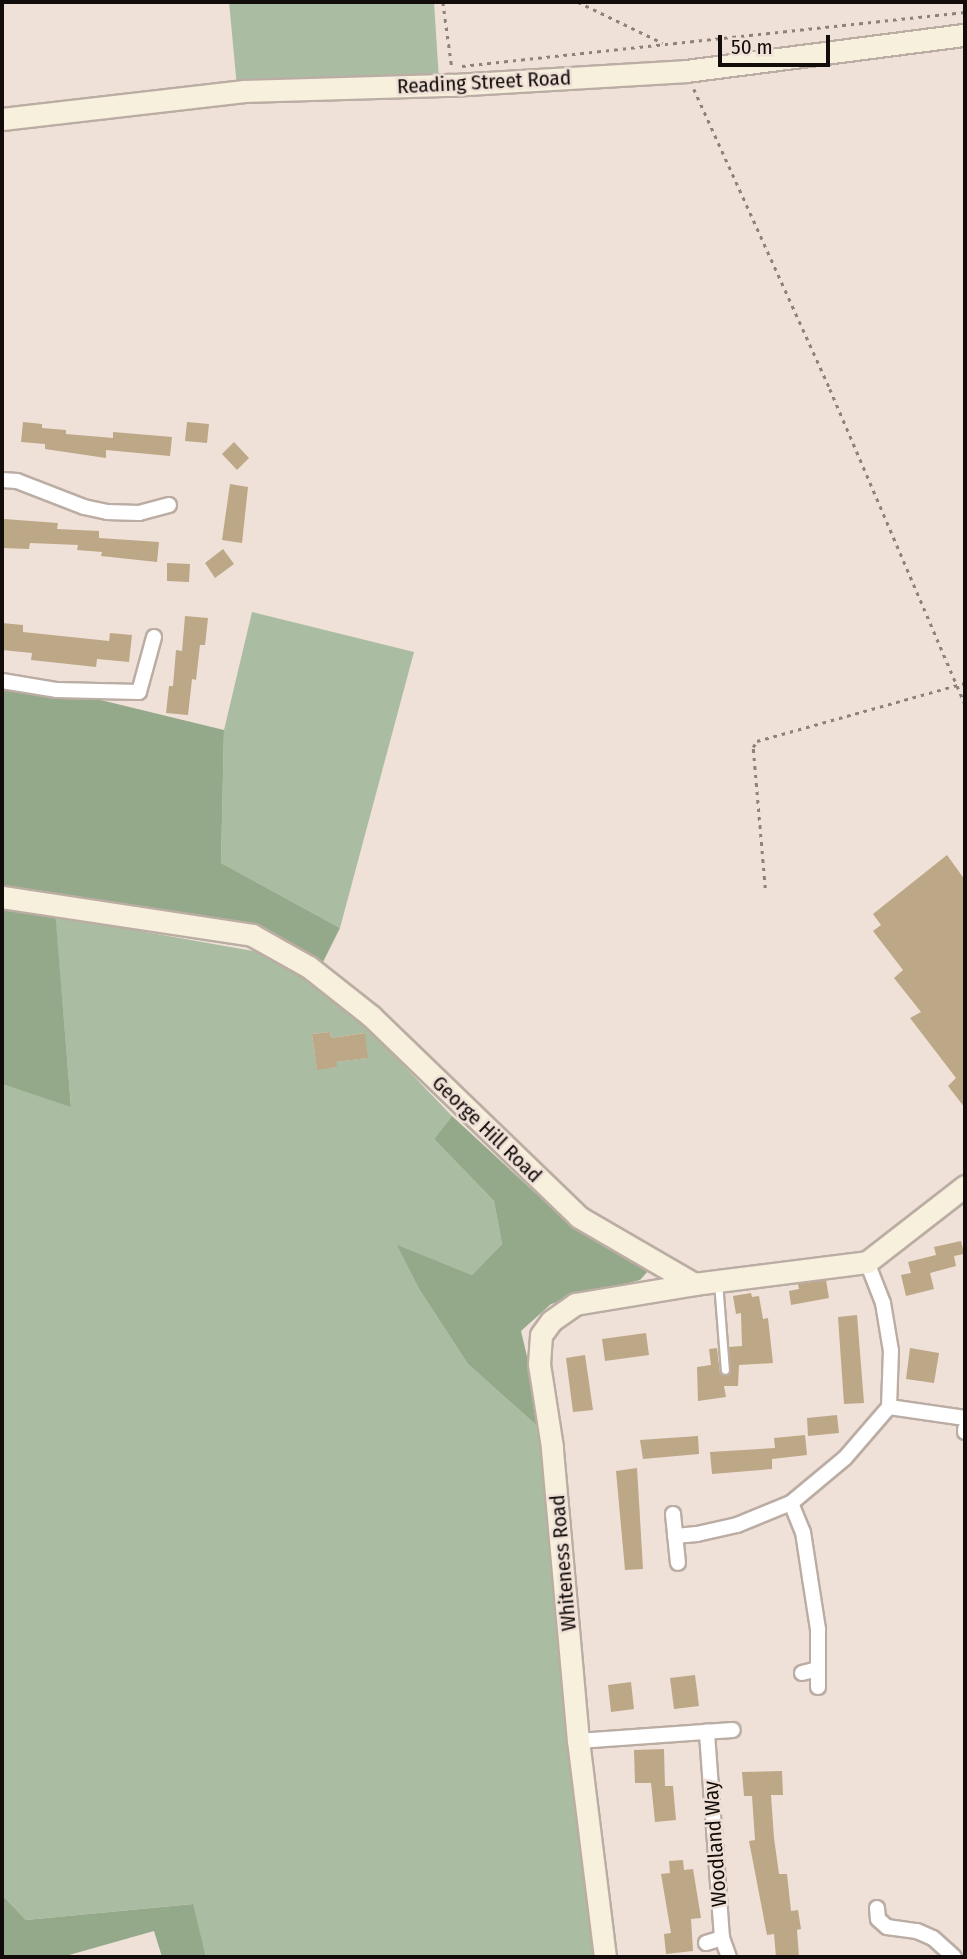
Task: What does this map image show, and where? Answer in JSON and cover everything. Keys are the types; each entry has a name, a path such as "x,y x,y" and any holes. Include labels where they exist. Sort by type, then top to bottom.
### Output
{"street":[{"name":"Reading Street Road","path":"2,119 244,91 452,85 686,71 965,35"},
{"path":"2,480 17,481 84,507 107,512 139,513 169,505"},
{"path":"2,681 57,690 139,692 154,637"},
{"name":"George Hill Road","path":"2,897 253,935 309,967 371,1016 579,1217 694,1284"},
{"path":"694,1284 867,1262 965,1186"},
{"path":"675,1536 737,1525 790,1503 845,1458 889,1407 891,1351 883,1303 867,1262"},
{"name":"Whiteness Road","path":"605,1957 578,1741 564,1556 539,1364 539,1341 551,1321 575,1304 694,1284"},
{"path":"889,1407 965,1418"},
{"path":"790,1503 803,1532 818,1629 818,1686"},
{"path":"673,1514 678,1563"},
{"path":"803,1673 818,1669"},
{"path":"578,1741 733,1730"},
{"name":"Woodland Way","path":"706,1943 722,1938 707,1732"},
{"path":"877,1908 878,1919 887,1927 917,1931 933,1938 954,1957"},
{"path":"722,1938 729,1957"}],"lane":[{"path":"718,1281 725,1370"}],"path":[{"path":"443,2 453,71 468,63 965,12"},
{"path":"578,2 666,44"},
{"path":"686,71 830,389 965,704"},
{"path":"765,888 753,747 757,741 965,683"}],"green space":[{"path":"229,2 434,2 439,80 237,87"},
{"path":"252,612 414,652 340,928 221,863 224,730"},
{"path":"2,676 224,730 221,863 340,928 323,962 249,927 54,898 71,1107 2,1084"},
{"path":"55,916 264,953 347,1007 452,1116 434,1139 494,1201 502,1244 472,1275 398,1246 419,1289 468,1364 545,1433 602,1957 206,1957 192,1904 26,1920 2,1895 2,1084 71,1106","holes":["330,1032 331,1038 364,1033 367,1058 336,1062 336,1067 317,1069 312,1034"]},
{"path":"452,1116 568,1223 649,1270 640,1280 551,1304 521,1331 545,1433 468,1364 419,1289 397,1245 472,1275 502,1244 494,1201 434,1139"},
{"path":"2,1895 26,1920 193,1904 206,1957 162,1957 154,1931 62,1957 2,1957"}],"building":[{"path":"23,422 42,424 42,428 66,430 66,434 113,438 113,432 172,437 170,456 106,450 106,458 45,449 45,444 21,442"},
{"path":"187,422 209,424 207,443 185,441"},
{"path":"234,442 249,458 237,470 222,454"},
{"path":"230,484 248,487 242,543 222,540"},
{"path":"4,519 58,523 57,529 99,531 99,538 159,542 157,562 101,556 102,552 77,550 78,545 30,543 29,549 3,548"},
{"path":"223,549 234,564 215,578 205,563"},
{"path":"167,563 190,564 189,582 167,581"},
{"path":"185,616 208,618 205,645 200,645 196,680 192,679 188,715 166,713 169,686 173,686 176,650 182,651"},
{"path":"2,623 23,625 23,632 109,641 110,633 132,635 129,662 97,659 96,667 31,660 32,653 2,650"},
{"path":"947,855 965,880 965,1108 948,1086 956,1078 910,1018 921,1012 894,978 903,970 873,931 881,925 873,914"},
{"path":"330,1032 331,1038 365,1033 368,1058 336,1062 337,1067 317,1070 312,1034"},
{"path":"961,1241 964,1254 954,1256 956,1266 930,1273 934,1289 906,1296 901,1275 911,1273 908,1262 936,1255 934,1247"},
{"path":"826,1280 829,1298 791,1305 789,1291 799,1289 798,1284"},
{"path":"751,1293 752,1297 759,1296 763,1319 768,1318 773,1363 739,1365 738,1386 724,1386 726,1397 698,1401 697,1367 711,1365 709,1349 717,1348 720,1374 730,1373 729,1347 742,1346 741,1313 736,1314 733,1296"},
{"path":"857,1315 864,1403 844,1404 838,1317"},
{"path":"646,1333 649,1355 605,1361 602,1339"},
{"path":"910,1348 939,1353 934,1383 906,1379"},
{"path":"585,1355 593,1410 573,1412 566,1358"},
{"path":"837,1415 839,1433 808,1436 807,1418"},
{"path":"805,1435 807,1455 772,1459 772,1469 712,1474 710,1452 775,1448 774,1438"},
{"path":"698,1436 699,1454 643,1459 640,1440"},
{"path":"637,1468 643,1569 625,1570 616,1471"},
{"path":"695,1675 699,1706 674,1709 670,1678"},
{"path":"631,1682 634,1709 611,1712 608,1685"},
{"path":"664,1749 665,1786 673,1786 676,1820 655,1822 651,1783 635,1783 634,1750"},
{"path":"782,1771 783,1795 771,1795 774,1838 779,1874 787,1874 791,1911 798,1910 801,1929 797,1930 799,1957 776,1957 774,1934 767,1935 749,1841 755,1840 752,1796 744,1796 742,1772"},
{"path":"683,1860 684,1870 693,1869 701,1918 691,1919 693,1951 666,1954 664,1934 671,1933 661,1874 670,1873 669,1861"}]}
